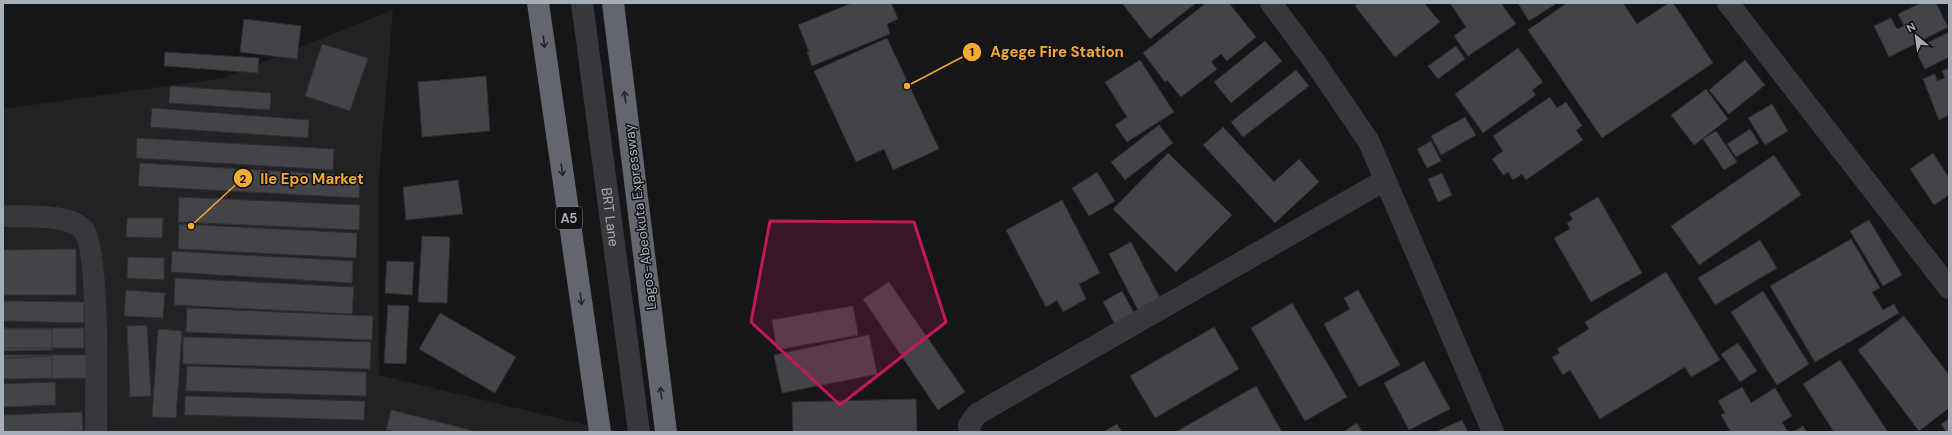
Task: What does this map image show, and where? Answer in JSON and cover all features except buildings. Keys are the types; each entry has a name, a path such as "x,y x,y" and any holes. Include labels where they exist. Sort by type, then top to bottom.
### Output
{"highway":[{"name":"A5","path":"538,3 600,432"},
{"name":"Lagos-Abeokuta Expressway","path":"613,3 666,432"}],"street":[{"name":"BRT Lane","path":"582,3 639,432"},
{"path":"1271,3 1318,67 1369,142 1493,432"},
{"path":"1728,3 1949,288"},
{"path":"970,432 969,425 977,414 1385,180"},
{"path":"3,216 54,218 74,223 83,230 88,240 94,278 96,432"}],"highlighted area":[{"path":"770,221 914,222 946,322 840,405 751,322"}],"shaded area":[{"path":"393,10 379,177 379,375 591,426 591,432 3,432 3,109 224,78"}],"place":[{"name":"Agege Fire Station","path":"907,86"},
{"name":"Ile Epo Market","path":"191,226"}]}
